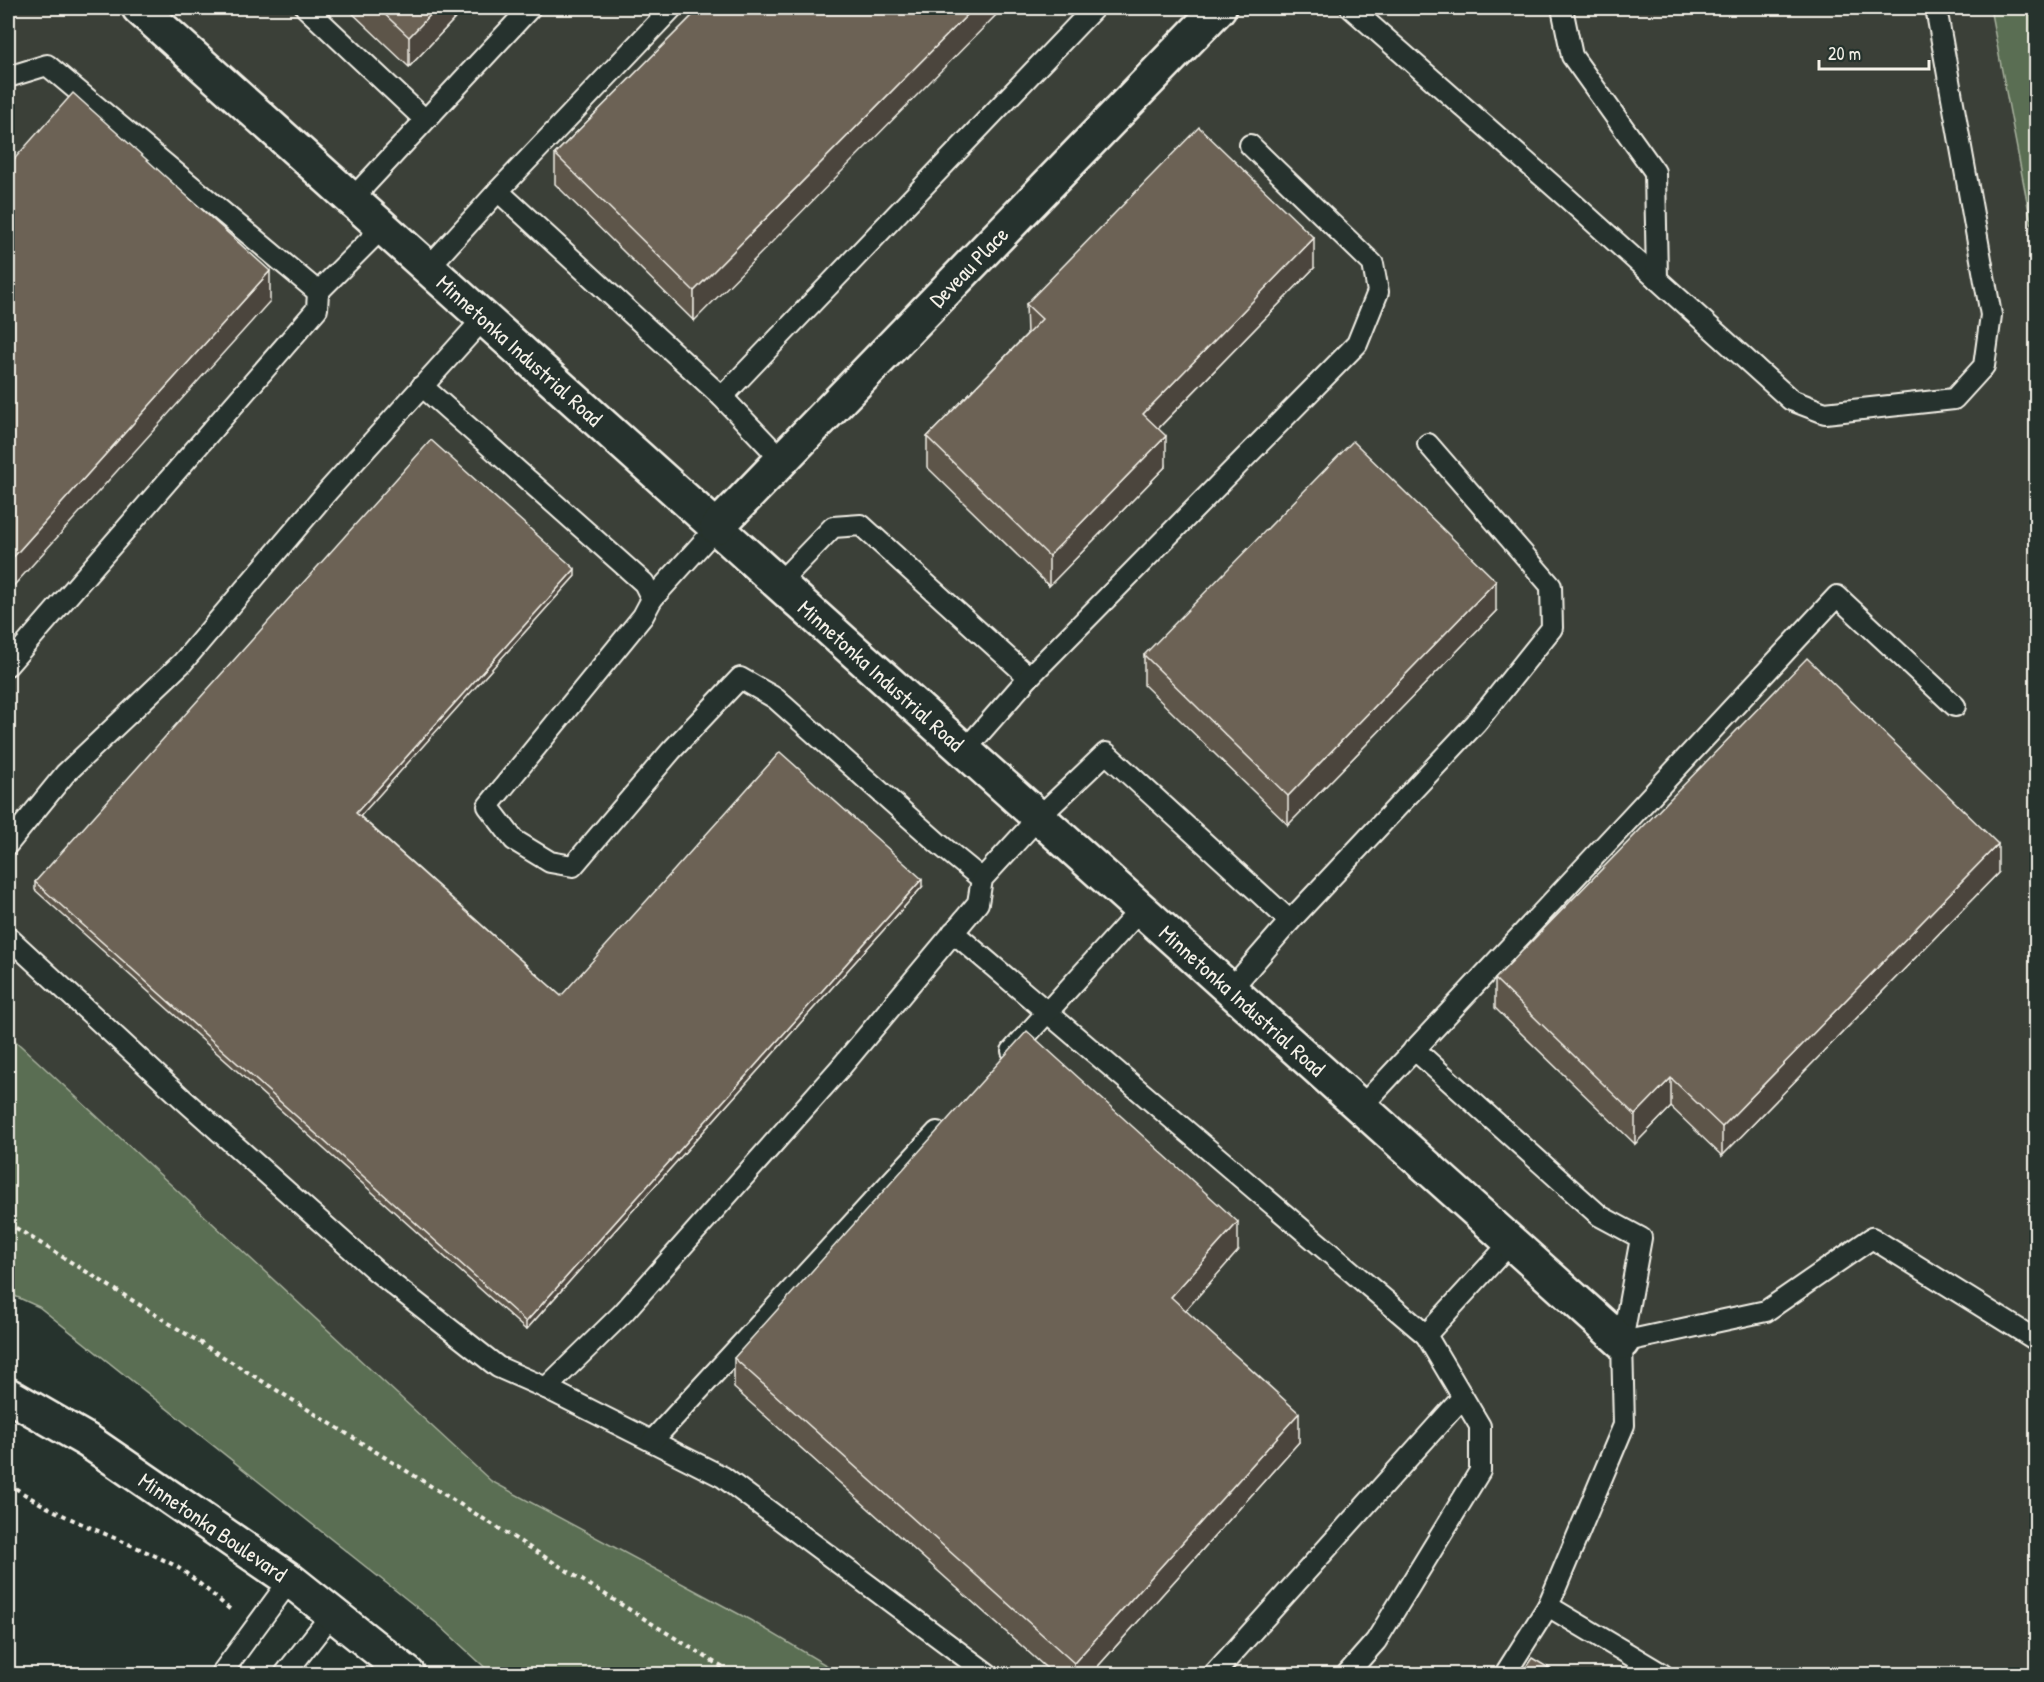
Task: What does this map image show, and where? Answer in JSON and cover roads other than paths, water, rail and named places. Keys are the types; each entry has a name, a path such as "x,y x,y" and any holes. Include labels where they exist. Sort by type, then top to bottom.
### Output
{"street":[{"name":"Minnetonka Industrial Road","path":"139,8 1622,1342"},
{"name":"Deveau Place","path":"717,527 1220,8"},
{"name":"Minnetonka Boulevard","path":"8,1395 88,1441 290,1580 408,1674"}],"lane":[{"path":"306,8 424,119"},
{"path":"352,199 424,119 530,8"},
{"path":"428,268 672,8"},
{"path":"722,397 1094,8"},
{"path":"1351,8 1791,400 1825,413 1954,399 1984,366 1991,315 1936,8"},
{"path":"1562,8 1572,56 1655,172 1657,279"},
{"path":"8,77 47,65 318,292"},
{"path":"965,750 1029,677 1357,344 1378,292 1373,264 1250,145"},
{"path":"498,191 722,397 781,459"},
{"path":"8,665 317,309 318,292 382,227"},
{"path":"8,844 65,774 182,663 328,491 484,318"},
{"path":"422,386 648,591"},
{"path":"1231,989 1290,921 1476,723 1552,628 1551,586 1428,444"},
{"path":"779,583 833,527 861,525 1029,677"},
{"path":"717,527 648,591 643,616 488,806 514,840 550,862 573,866 671,751 740,678 775,698 938,843 982,879"},
{"path":"1361,1107 1837,596 1955,706"},
{"path":"546,1388 630,1304 841,1067 978,903 982,879 1039,817 1106,753 1290,921"},
{"path":"999,1066 1141,909"},
{"path":"953,932 1426,1335 1480,1426 1480,1472 1376,1641 1347,1674"},
{"path":"8,937 184,1100 376,1271 498,1367 546,1388 723,1477 988,1674"},
{"path":"1414,1049 1600,1216 1641,1238 1622,1342 1624,1425 1548,1606 1505,1674"},
{"path":"652,1441 950,1118"},
{"path":"1622,1342 1766,1311 1872,1238 2037,1340"},
{"path":"1426,1335 1511,1242"},
{"path":"1214,1674 1462,1398"},
{"path":"220,1674 290,1580"},
{"path":"1548,1606 1662,1674"},
{"path":"285,1674 332,1614"}]}
